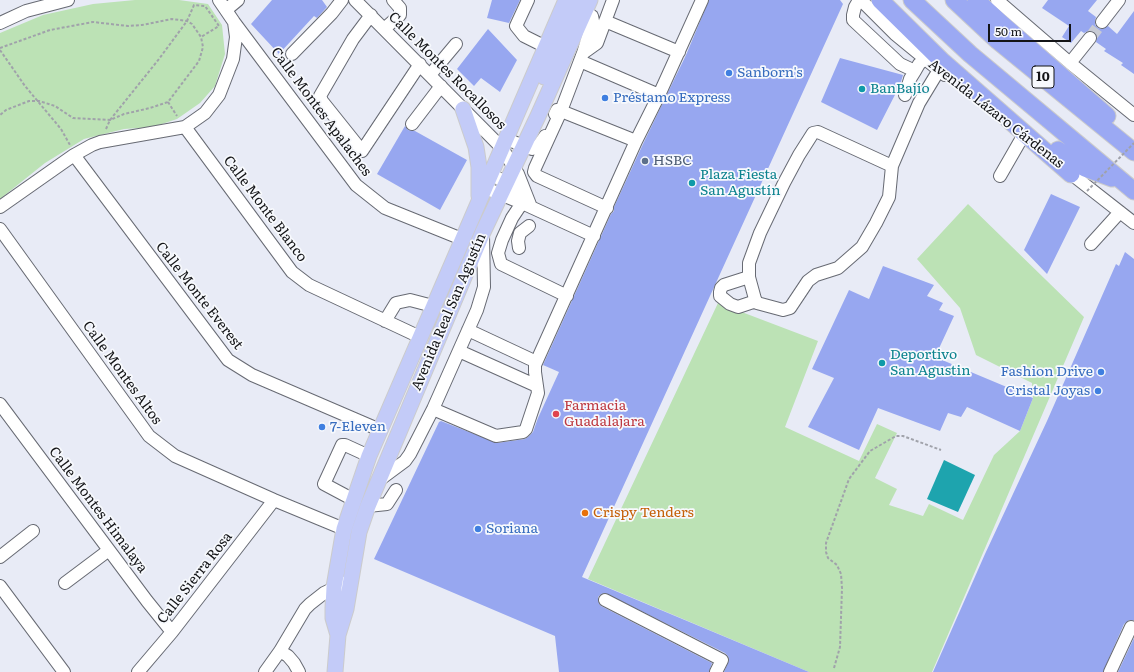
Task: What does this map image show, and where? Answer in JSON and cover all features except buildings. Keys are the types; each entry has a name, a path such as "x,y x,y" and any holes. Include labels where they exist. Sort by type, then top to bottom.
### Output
{"highway":[{"path":"880,0 943,62 1071,174"},
{"path":"895,0 927,32 942,44 970,54"},
{"name":"Avenida Lázaro Cárdenas","path":"912,0 970,54 1128,186"},
{"name":"10","path":"954,0 998,41 1134,152"},
{"path":"976,0 1134,140"},
{"path":"986,99 1085,168 1128,186"}],"main road":[{"name":"Avenida Real San Agustín","path":"338,635 333,618 334,587 344,529 369,456 566,0"},
{"name":"Avenida Real San Agustín","path":"335,672 338,635 344,619 359,532 368,506 482,232 504,188 522,146 538,116 534,106 535,98 584,4"},
{"path":"463,109 476,147 479,168 478,202"}],"street":[{"path":"0,23 26,11 68,0"},
{"name":"Calle Montes Apalaches","path":"219,0 356,185 385,208 462,239"},
{"path":"226,10 238,0"},
{"path":"292,54 328,18 342,0"},
{"name":"Calle Montes Rocallosos","path":"355,0 463,109 504,144 514,166 526,205"},
{"path":"384,29 400,15 400,8 393,0"},
{"path":"528,0 516,26 524,36 546,47"},
{"path":"582,57 597,43 613,0"},
{"path":"432,409 494,436 523,432 526,429 538,394 535,367 636,141 659,95 702,0"},
{"path":"860,0 852,15 853,20 900,64 915,71"},
{"name":"Avenida Lázaro Cárdenas","path":"860,0 895,34 939,70 1134,223"},
{"path":"997,0 1070,63 1132,109"},
{"path":"1102,22 1119,0"},
{"path":"584,4 592,16 593,21 582,57 561,110 535,168 535,174 606,208"},
{"path":"370,15 353,39 320,96 322,101 362,151 420,64"},
{"path":"605,21 679,52"},
{"path":"0,207 74,154 100,142 184,127 205,112 219,94 233,59 236,37 234,22"},
{"path":"1070,63 1090,38"},
{"path":"430,75 456,44"},
{"path":"582,57 659,95"},
{"path":"905,95 910,79 919,64 925,58"},
{"path":"892,166 816,132 813,133 799,155 760,233 749,263 749,277 756,301 759,304 783,310 790,308 808,280 816,275 838,268 862,247 876,224 889,197 892,166 920,103 939,70"},
{"path":"412,124 441,86"},
{"path":"504,144 532,149 539,145 557,110 561,110 636,141"},
{"name":"Calle Monte Blanco","path":"184,127 292,272 309,285 420,337"},
{"path":"1000,176 1023,136"},
{"name":"Calle Monte Everest","path":"74,154 228,360 252,375 380,430"},
{"path":"488,181 504,188 526,205 594,236"},
{"path":"526,205 512,218 502,240 498,253 499,259 502,264 567,296"},
{"path":"1091,244 1120,212"},
{"path":"519,248 518,241 520,233 529,226"},
{"name":"Calle Montes Altos","path":"0,229 148,436 175,456 344,529"},
{"path":"378,481 405,461 414,447 477,310 484,287 482,232"},
{"path":"749,277 724,285 721,288 720,296 730,304 738,307 756,301"},
{"path":"385,321 396,303 410,300 433,306"},
{"path":"468,330 530,359"},
{"path":"459,351 537,386"},
{"name":"Calle Montes Himalaya","path":"2,410 172,632"},
{"path":"354,500 325,486 324,483 343,444 369,456"},
{"path":"368,506 387,504 396,490"},
{"name":"Calle Sierra Rosa","path":"138,672 172,632 274,500"},
{"path":"0,557 33,531"},
{"path":"65,583 110,550"},
{"path":"265,672 280,651 305,609 334,587 351,580"},
{"path":"0,586 64,672"},
{"path":"605,600 722,660 716,672"},
{"path":"1110,672 1133,628"},
{"path":"280,651 288,656 299,672"}],"path":[{"path":"100,142 110,120 159,60 187,21 194,5 205,6 219,26 201,37"},
{"path":"0,115 6,110 29,101 39,101 55,106 74,118 110,120 124,114 168,102 199,61 203,47 201,37 192,24 187,21 172,19 142,25 128,26 93,22 50,30 0,49 26,86 39,101 64,134 74,154"},
{"path":"168,102 184,127"},
{"path":"1087,192 1134,143"},
{"path":"834,668 840,647 842,588 841,574 837,565 828,558 826,543 849,479 870,451 896,436 903,436 941,450"}],"green space":[{"path":"135,0 179,0 208,4 222,25 225,54 215,86 200,103 177,119 153,127 124,129 84,139 45,163 0,199 0,33 43,15 93,4"},
{"path":"968,204 1084,317 932,672 809,672 588,579 718,303 818,341 785,427 859,461 877,424 897,433 875,478 897,489 889,505 923,516 929,504 963,520 994,455 1020,431 1033,398 1032,383 976,355 960,308 917,259"}],"water":[{"path":"944,460 975,475 958,512 927,499"}],"tunnel":[{"path":"1090,38 1102,22"}],"place":[{"name":"Sanborn's","path":"729,73"},
{"name":"BanBajío","path":"862,89"},
{"name":"Préstamo Express","path":"605,98"},
{"name":"HSBC","path":"645,161"},
{"name":"Plaza Fiesta San Agustín","path":"692,183"},
{"name":"Deportivo San Agustin","path":"882,363"},
{"name":"Fashion Drive","path":"1101,372"},
{"name":"Cristal Joyas","path":"1098,391"},
{"name":"Farmacia Guadalajara","path":"556,414"},
{"name":"7-Eleven","path":"322,427"},
{"name":"Crispy Tenders","path":"585,513"},
{"name":"Soriana","path":"478,529"}]}
